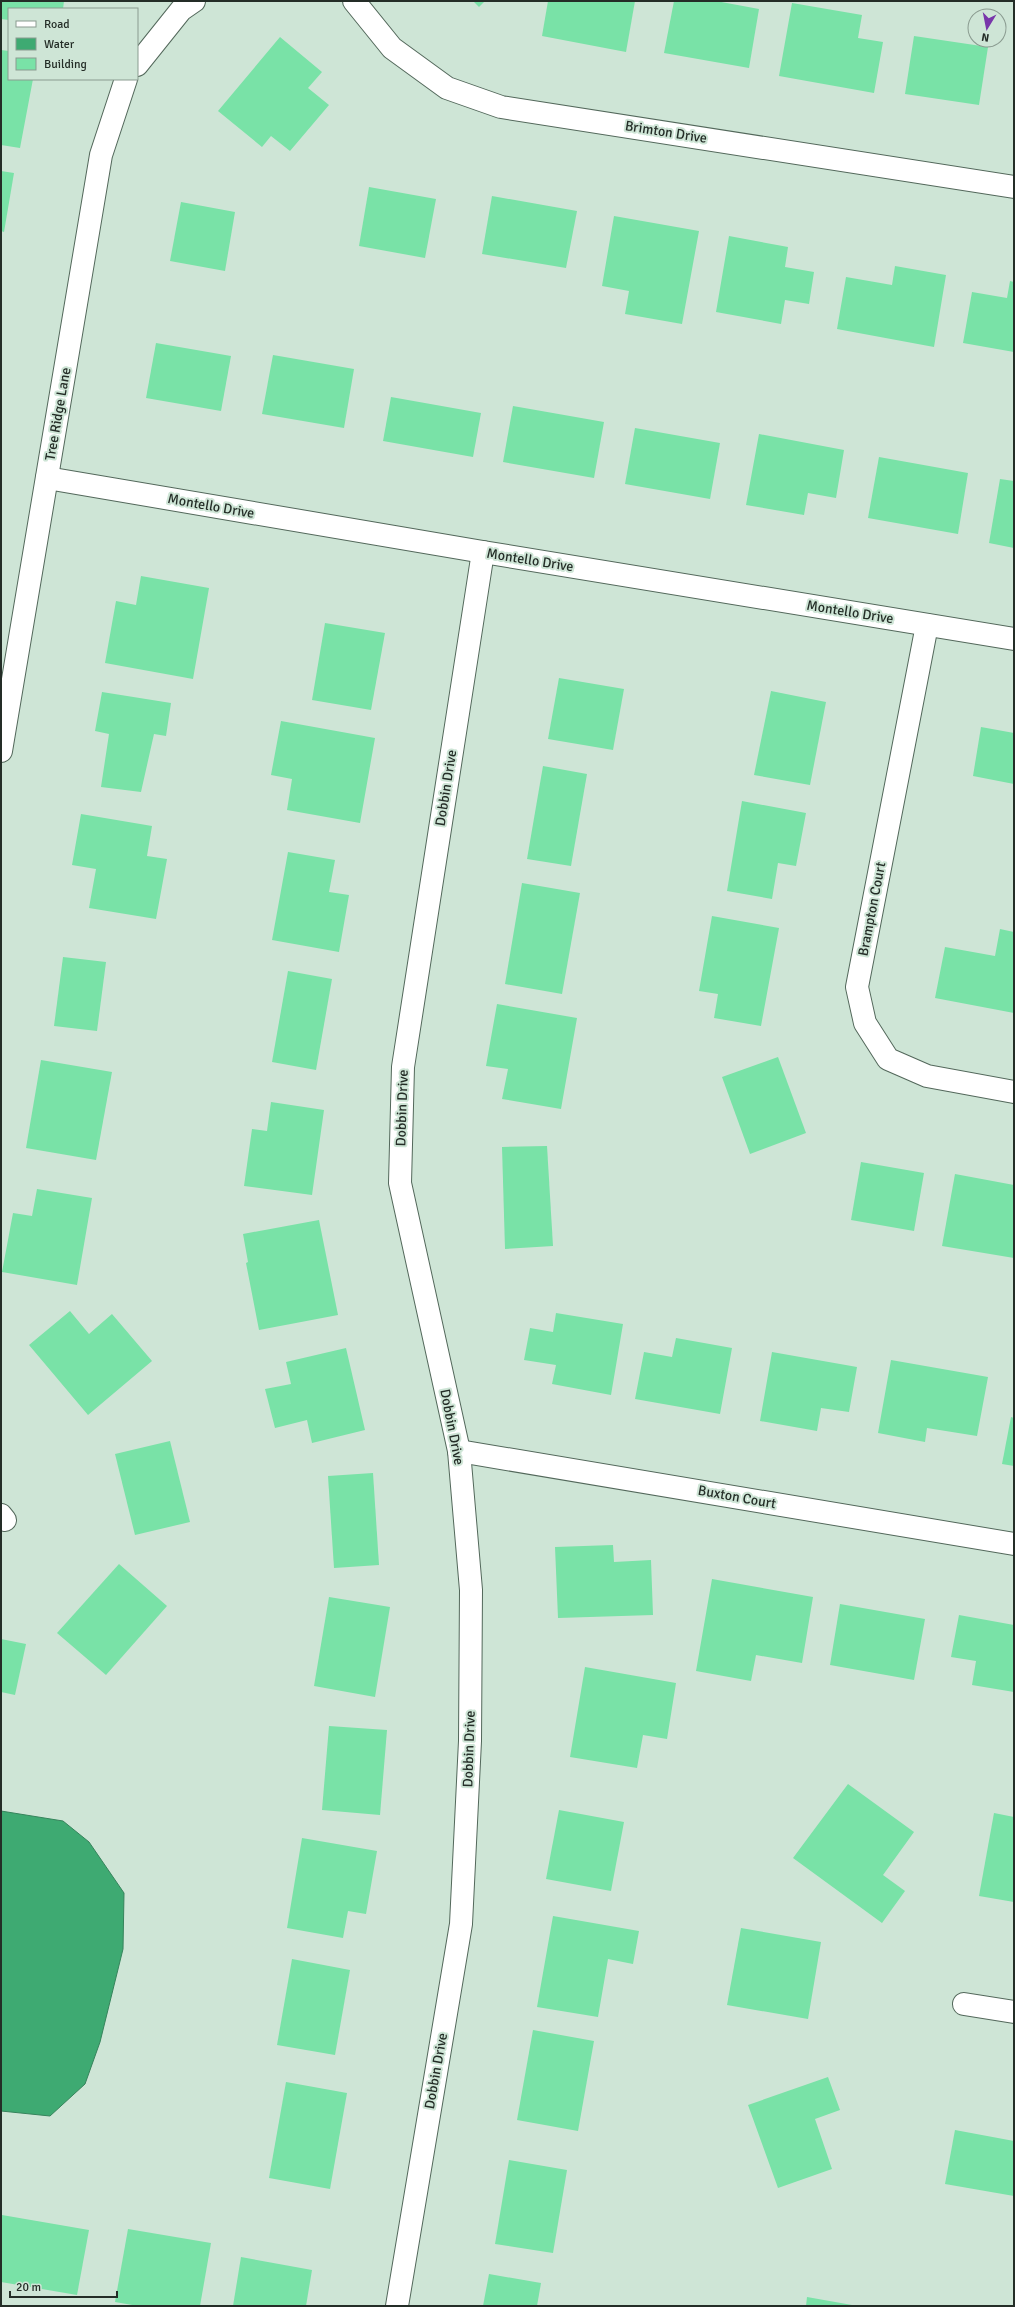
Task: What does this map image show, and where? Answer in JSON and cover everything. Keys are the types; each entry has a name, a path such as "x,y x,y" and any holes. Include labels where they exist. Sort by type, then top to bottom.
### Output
{"street":[{"path":"138,64 181,10 194,1"},
{"name":"Brimton Drive","path":"354,1 392,48 447,88 501,107 1014,187"},
{"name":"Tree Ridge Lane","path":"1,751 101,155 126,80"},
{"name":"Montello Drive","path":"47,478 483,552 1014,639"},
{"name":"Dobbin Drive","path":"397,2306 461,1924 470,1741 471,1590 459,1451 400,1183 403,1067 483,552"},
{"name":"Brampton Court","path":"927,625 857,988 865,1023 888,1059 927,1076 1014,1092"},
{"name":"Buxton Court","path":"459,1451 1014,1544"},
{"path":"964,2004 1014,2012"}],"water":[{"path":"1,1811 63,1821 89,1842 124,1893 123,1949 100,2042 85,2084 50,2116 1,2111"}],"building":[{"path":"1,1 64,1 63,8 8,8 8,20 1,19"},
{"path":"473,1 485,1 479,7"},
{"path":"548,1 635,1 626,52 542,36"},
{"path":"674,1 716,1 759,9 749,68 664,53"},
{"path":"792,3 862,15 858,38 883,42 874,93 779,76"},
{"path":"914,36 967,44 967,48 988,48 979,105 905,94"},
{"path":"280,37 322,72 308,88 329,105 290,151 271,136 262,147 218,111"},
{"path":"1,50 8,51 8,80 33,80 20,148 1,145"},
{"path":"1,171 14,173 4,232 1,231"},
{"path":"369,187 436,199 425,258 359,246"},
{"path":"492,196 577,211 566,268 482,254"},
{"path":"181,202 235,212 225,271 170,261"},
{"path":"614,216 699,231 682,324 625,314 629,291 602,286"},
{"path":"729,236 788,247 785,267 814,272 809,304 785,300 781,324 716,312"},
{"path":"895,266 946,275 934,347 837,329 846,277 892,285"},
{"path":"1010,281 1014,282 1014,352 963,343 972,292 1007,298"},
{"path":"156,343 231,356 221,411 146,398"},
{"path":"273,355 354,369 344,428 262,414"},
{"path":"391,397 481,413 473,457 383,441"},
{"path":"513,406 604,422 594,478 503,462"},
{"path":"635,428 720,443 710,499 625,484"},
{"path":"759,434 844,450 836,498 808,493 804,515 746,505"},
{"path":"879,457 968,473 958,534 868,518"},
{"path":"1000,479 1014,481 1014,548 989,543"},
{"path":"141,576 209,588 193,679 105,663 116,601 136,605"},
{"path":"325,623 385,633 371,710 312,700"},
{"path":"559,678 624,689 613,750 548,739"},
{"path":"771,691 826,702 810,785 754,775"},
{"path":"102,692 171,703 166,736 154,734 141,792 101,787 109,734 95,731"},
{"path":"281,721 375,738 360,823 287,810 292,779 271,775"},
{"path":"981,727 1014,733 1014,784 973,776"},
{"path":"543,766 587,774 571,866 527,859"},
{"path":"742,801 806,813 796,866 778,863 772,899 727,891"},
{"path":"81,814 152,826 147,856 167,859 156,919 89,908 96,869 72,865"},
{"path":"288,852 335,860 329,892 349,895 339,952 272,940"},
{"path":"522,883 580,893 562,994 505,984"},
{"path":"712,916 779,928 761,1026 714,1018 718,994 699,991"},
{"path":"1000,929 1014,932 1014,1013 935,998 945,947 995,956"},
{"path":"63,957 106,962 97,1031 54,1026"},
{"path":"288,971 332,979 316,1070 272,1062"},
{"path":"497,1004 577,1018 561,1109 502,1099 508,1069 486,1066"},
{"path":"778,1057 806,1133 750,1154 722,1077"},
{"path":"41,1060 112,1072 96,1160 26,1148"},
{"path":"271,1102 324,1110 312,1195 244,1186 252,1129 267,1131"},
{"path":"547,1146 553,1246 505,1249 502,1147"},
{"path":"861,1162 924,1173 914,1231 851,1220"},
{"path":"955,1174 1014,1185 1014,1258 942,1246"},
{"path":"37,1189 92,1198 77,1285 2,1272 13,1213 32,1216"},
{"path":"319,1220 338,1315 259,1330 246,1263 248,1262 243,1234"},
{"path":"70,1311 89,1334 112,1314 152,1361 88,1415 29,1345"},
{"path":"556,1313 623,1324 611,1395 552,1384 556,1365 524,1360 530,1328 553,1332"},
{"path":"676,1338 732,1348 720,1414 635,1399 644,1352 672,1357"},
{"path":"346,1348 365,1430 312,1443 307,1420 275,1428 265,1389 291,1384 286,1362"},
{"path":"772,1352 857,1367 849,1412 821,1408 817,1431 760,1421"},
{"path":"891,1360 988,1377 977,1436 927,1428 925,1442 878,1433"},
{"path":"1011,1417 1014,1418 1014,1466 1002,1464"},
{"path":"170,1441 190,1522 135,1535 115,1454"},
{"path":"373,1473 379,1565 334,1568 328,1476"},
{"path":"613,1545 614,1562 651,1560 653,1615 558,1618 555,1547"},
{"path":"119,1564 167,1606 106,1675 57,1633"},
{"path":"712,1579 813,1597 802,1663 756,1655 751,1681 696,1671"},
{"path":"329,1597 390,1607 375,1697 314,1686"},
{"path":"840,1604 925,1619 914,1680 830,1665"},
{"path":"959,1615 1014,1625 1014,1692 972,1685 976,1661 951,1657"},
{"path":"1,1639 26,1644 15,1695 1,1692"},
{"path":"585,1667 676,1683 667,1739 643,1735 637,1768 570,1757"},
{"path":"329,1726 387,1730 380,1815 322,1810"},
{"path":"848,1784 914,1832 883,1875 905,1891 882,1923 793,1858"},
{"path":"559,1810 624,1822 611,1891 546,1879"},
{"path":"994,1813 1014,1817 1014,1902 979,1896"},
{"path":"302,1838 377,1851 366,1914 348,1911 343,1938 287,1928"},
{"path":"553,1916 639,1931 633,1964 608,1959 598,2017 537,2007"},
{"path":"741,1928 821,1942 808,2019 727,2005"},
{"path":"292,1959 350,1970 335,2055 277,2045"},
{"path":"533,2030 594,2041 578,2131 517,2120"},
{"path":"828,2077 840,2110 815,2119 832,2169 778,2188 748,2105"},
{"path":"286,2082 347,2093 330,2189 269,2178"},
{"path":"955,2130 1014,2141 1014,2196 945,2184"},
{"path":"509,2160 567,2170 553,2253 495,2244"},
{"path":"2,2215 89,2230 77,2295 1,2282"},
{"path":"128,2229 211,2243 200,2306 138,2306 115,2302"},
{"path":"241,2257 312,2270 306,2306 233,2306"},
{"path":"489,2274 541,2283 537,2306 483,2306"},
{"path":"807,2297 852,2305 806,2306"}]}
